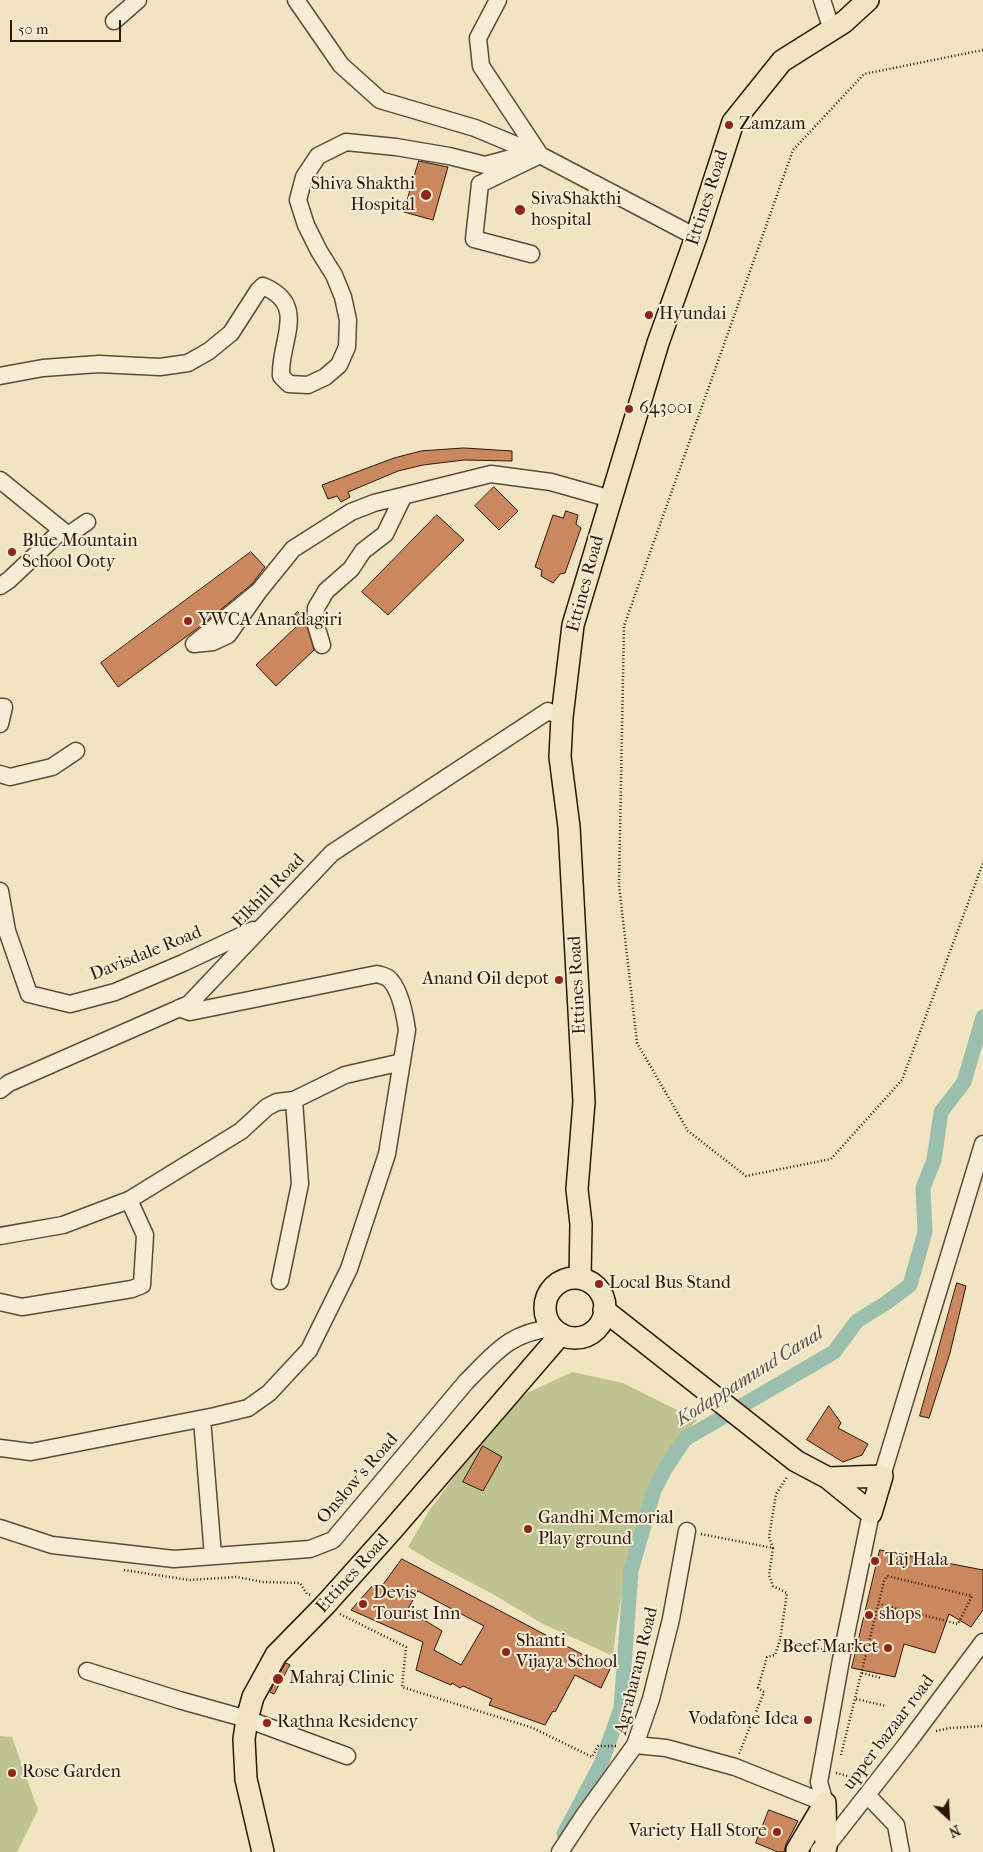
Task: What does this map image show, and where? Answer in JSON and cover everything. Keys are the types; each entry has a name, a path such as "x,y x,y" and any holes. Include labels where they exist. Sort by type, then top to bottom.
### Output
{"main road":[{"name":"Ettines Road","path":"580,1278 581,1224 577,1189 584,1102 570,827 560,758 562,717 573,625 658,343 696,237 733,122 782,61 844,22 868,0"},
{"path":"570,1278 580,1278 596,1286 601,1293 604,1310 597,1328 589,1334 580,1337 570,1337 557,1331 548,1321 545,1312 548,1294 561,1281 570,1278"},
{"path":"604,1310 796,1461 828,1478 872,1513 882,1476 828,1478"},
{"name":"Ettines Road","path":"263,1852 246,1779 244,1739 253,1697 276,1655 329,1601 557,1331"},
{"path":"824,1849 826,1803"},
{"path":"797,1852 826,1803"}],"street":[{"path":"114,21 138,0"},
{"path":"296,0 342,65 380,100 475,128 537,154 696,237"},
{"path":"498,0 478,38 481,66 537,154"},
{"path":"822,0 832,30"},
{"path":"0,376 43,368 80,365 99,364 160,368 188,363 209,351 230,333 263,286 276,292 286,301 289,332 281,363 281,376 289,384 308,384 324,377 339,365 347,347 348,320 343,297 334,275 306,225 298,200 304,177 318,156 346,142 422,151 485,165 537,154"},
{"path":"531,254 474,239 480,184 537,154"},
{"path":"259,591 293,549 351,512 374,503 491,474 551,482 611,499"},
{"path":"0,480 68,535 87,522"},
{"path":"322,645 315,622 316,608 326,591 351,570 363,551 385,534 403,497"},
{"path":"0,586 62,530"},
{"path":"0,707 4,707 0,724"},
{"name":"Elkhill Road","path":"0,1090 9,1083 190,1004 332,853 548,711 562,717"},
{"path":"0,774 10,777 52,768 76,751"},
{"name":"Davisdale Road","path":"0,891 6,931 29,994 70,1004 115,992 263,926"},
{"path":"0,1448 32,1452 202,1419 248,1408 269,1393 309,1350 349,1269 388,1154 407,1030 405,1011 397,992 388,978 377,974 190,1012 179,1008"},
{"path":"0,1236 63,1225 129,1200 241,1131 267,1107 277,1102 294,1100 345,1075 402,1062"},
{"path":"280,1280 300,1184 294,1100"},
{"path":"882,1476 983,1144"},
{"path":"0,1302 22,1307 132,1290 142,1285 145,1235 129,1200"},
{"name":"Onslow's Road","path":"0,1528 52,1545 174,1559 310,1549 333,1540 466,1382 488,1360 512,1340 528,1332 557,1331"},
{"path":"202,1419 213,1556"},
{"path":"826,1803 819,1782 842,1654 872,1513"},
{"name":"Agraharam Road","path":"687,1531 671,1620 652,1699 635,1745 666,1748 735,1767 826,1803"},
{"name":"upper bazaar road","path":"824,1849 865,1788 909,1741 983,1642"},
{"path":"87,1671 179,1700 247,1718 347,1756"},
{"path":"560,1852 635,1745"},
{"path":"865,1788 896,1826 901,1852"}],"path":[{"path":"983,50 864,74 793,150 624,626 619,885 637,1043 688,1131 746,1176 831,1159 902,1080 983,863"},
{"path":"735,1767 764,1692 758,1688 767,1657 775,1655 780,1640 787,1593 774,1586 769,1575 773,1548 769,1537 776,1494 796,1461"},
{"path":"687,1531 773,1548"},
{"path":"120,1568 128,1572 189,1580 237,1578 263,1582 300,1583 307,1594 329,1601 406,1647 402,1687 534,1728 592,1757 598,1746"},
{"path":"841,1755 879,1604 887,1576 972,1596 958,1624 879,1604"},
{"path":"780,1640 842,1654"},
{"path":"862,1673 881,1678"},
{"path":"856,1699 886,1706"},
{"path":"909,1741 941,1730 983,1726"},
{"path":"836,1773 865,1788"}],"green space":[{"name":"Gandhi Memorial Play ground","path":"572,1372 623,1383 697,1420 672,1448 659,1470 639,1521 625,1576 613,1656 543,1624 408,1547 429,1511 486,1434 527,1393"},
{"name":"Rose Garden","path":"0,1736 12,1737 38,1810 17,1852 0,1852"}],"building":[{"path":"419,161 448,167 433,220 404,212"},
{"path":"464,448 512,451 512,461 464,460 423,465 398,471 348,492 350,497 341,502 337,496 328,499 322,485 394,458 421,451"},
{"path":"494,487 518,511 499,530 475,506"},
{"path":"566,511 578,515 576,524 581,528 565,573 560,574 553,583 541,576 542,570 535,567 553,515 563,518"},
{"path":"437,515 464,540 388,615 362,592"},
{"name":"YWCA Anandagiri","path":"251,552 265,567 252,584 198,628 118,687 101,663"},
{"path":"298,612 305,619 314,650 276,686 256,665 296,627 288,620"},
{"path":"957,1283 966,1286 950,1353 929,1418 920,1416"},
{"path":"829,1406 841,1423 838,1428 868,1444 862,1455 843,1462 807,1440"},
{"path":"483,1446 502,1457 483,1491 463,1482"},
{"path":"880,1550 983,1570 983,1610 971,1627 949,1614 935,1653 904,1644 895,1677 852,1668"},
{"name":"Shanti Vijaya School","path":"402,1559 610,1669 601,1688 575,1675 555,1712 553,1711 545,1725 489,1705 492,1699 463,1686 460,1688 452,1683 451,1685 416,1670 423,1642 351,1610 373,1585 380,1588","holes":["418,1591 484,1626 461,1665 434,1650 442,1631 408,1610"]},
{"path":"286,1663 290,1665 274,1694 270,1692"},
{"name":"Variety Hall Store","path":"769,1810 798,1821 784,1852 778,1852 756,1843"}],"waterway":[{"name":"Kodappamund Canal","path":"564,1834 601,1764 621,1708 631,1571 654,1490 665,1469 685,1439 834,1352 857,1321 910,1285 925,1232 923,1188 934,1160 941,1112 964,1082 983,1017"}],"place":[{"name":"Zamzam","path":"729,125"},
{"name":"Shiva Shakthi Hospital","path":"426,195"},
{"name":"SivaShakthi hospital","path":"520,210"},
{"name":"Hyundai","path":"649,315"},
{"name":"643001","path":"629,409"},
{"name":"Blue Mountain School Ooty","path":"12,552"},
{"name":"YWCA Anandagiri","path":"188,621"},
{"name":"Anand Oil depot","path":"559,980"},
{"name":"Local Bus Stand","path":"599,1284"},
{"name":"Gandhi Memorial Play ground","path":"528,1529"},
{"name":"Taj Hala","path":"875,1561"},
{"name":"Devis Tourist Inn","path":"363,1604"},
{"name":"shops","path":"869,1615"},
{"name":"Beef Market","path":"888,1648"},
{"name":"Shanti Vijaya School","path":"506,1652"},
{"name":"Mahraj Clinic","path":"278,1679"},
{"name":"Vodafone Idea","path":"808,1720"},
{"name":"Rathna Residency","path":"267,1723"},
{"name":"Rose Garden","path":"12,1773"},
{"name":"Variety Hall Store","path":"777,1832"}]}
